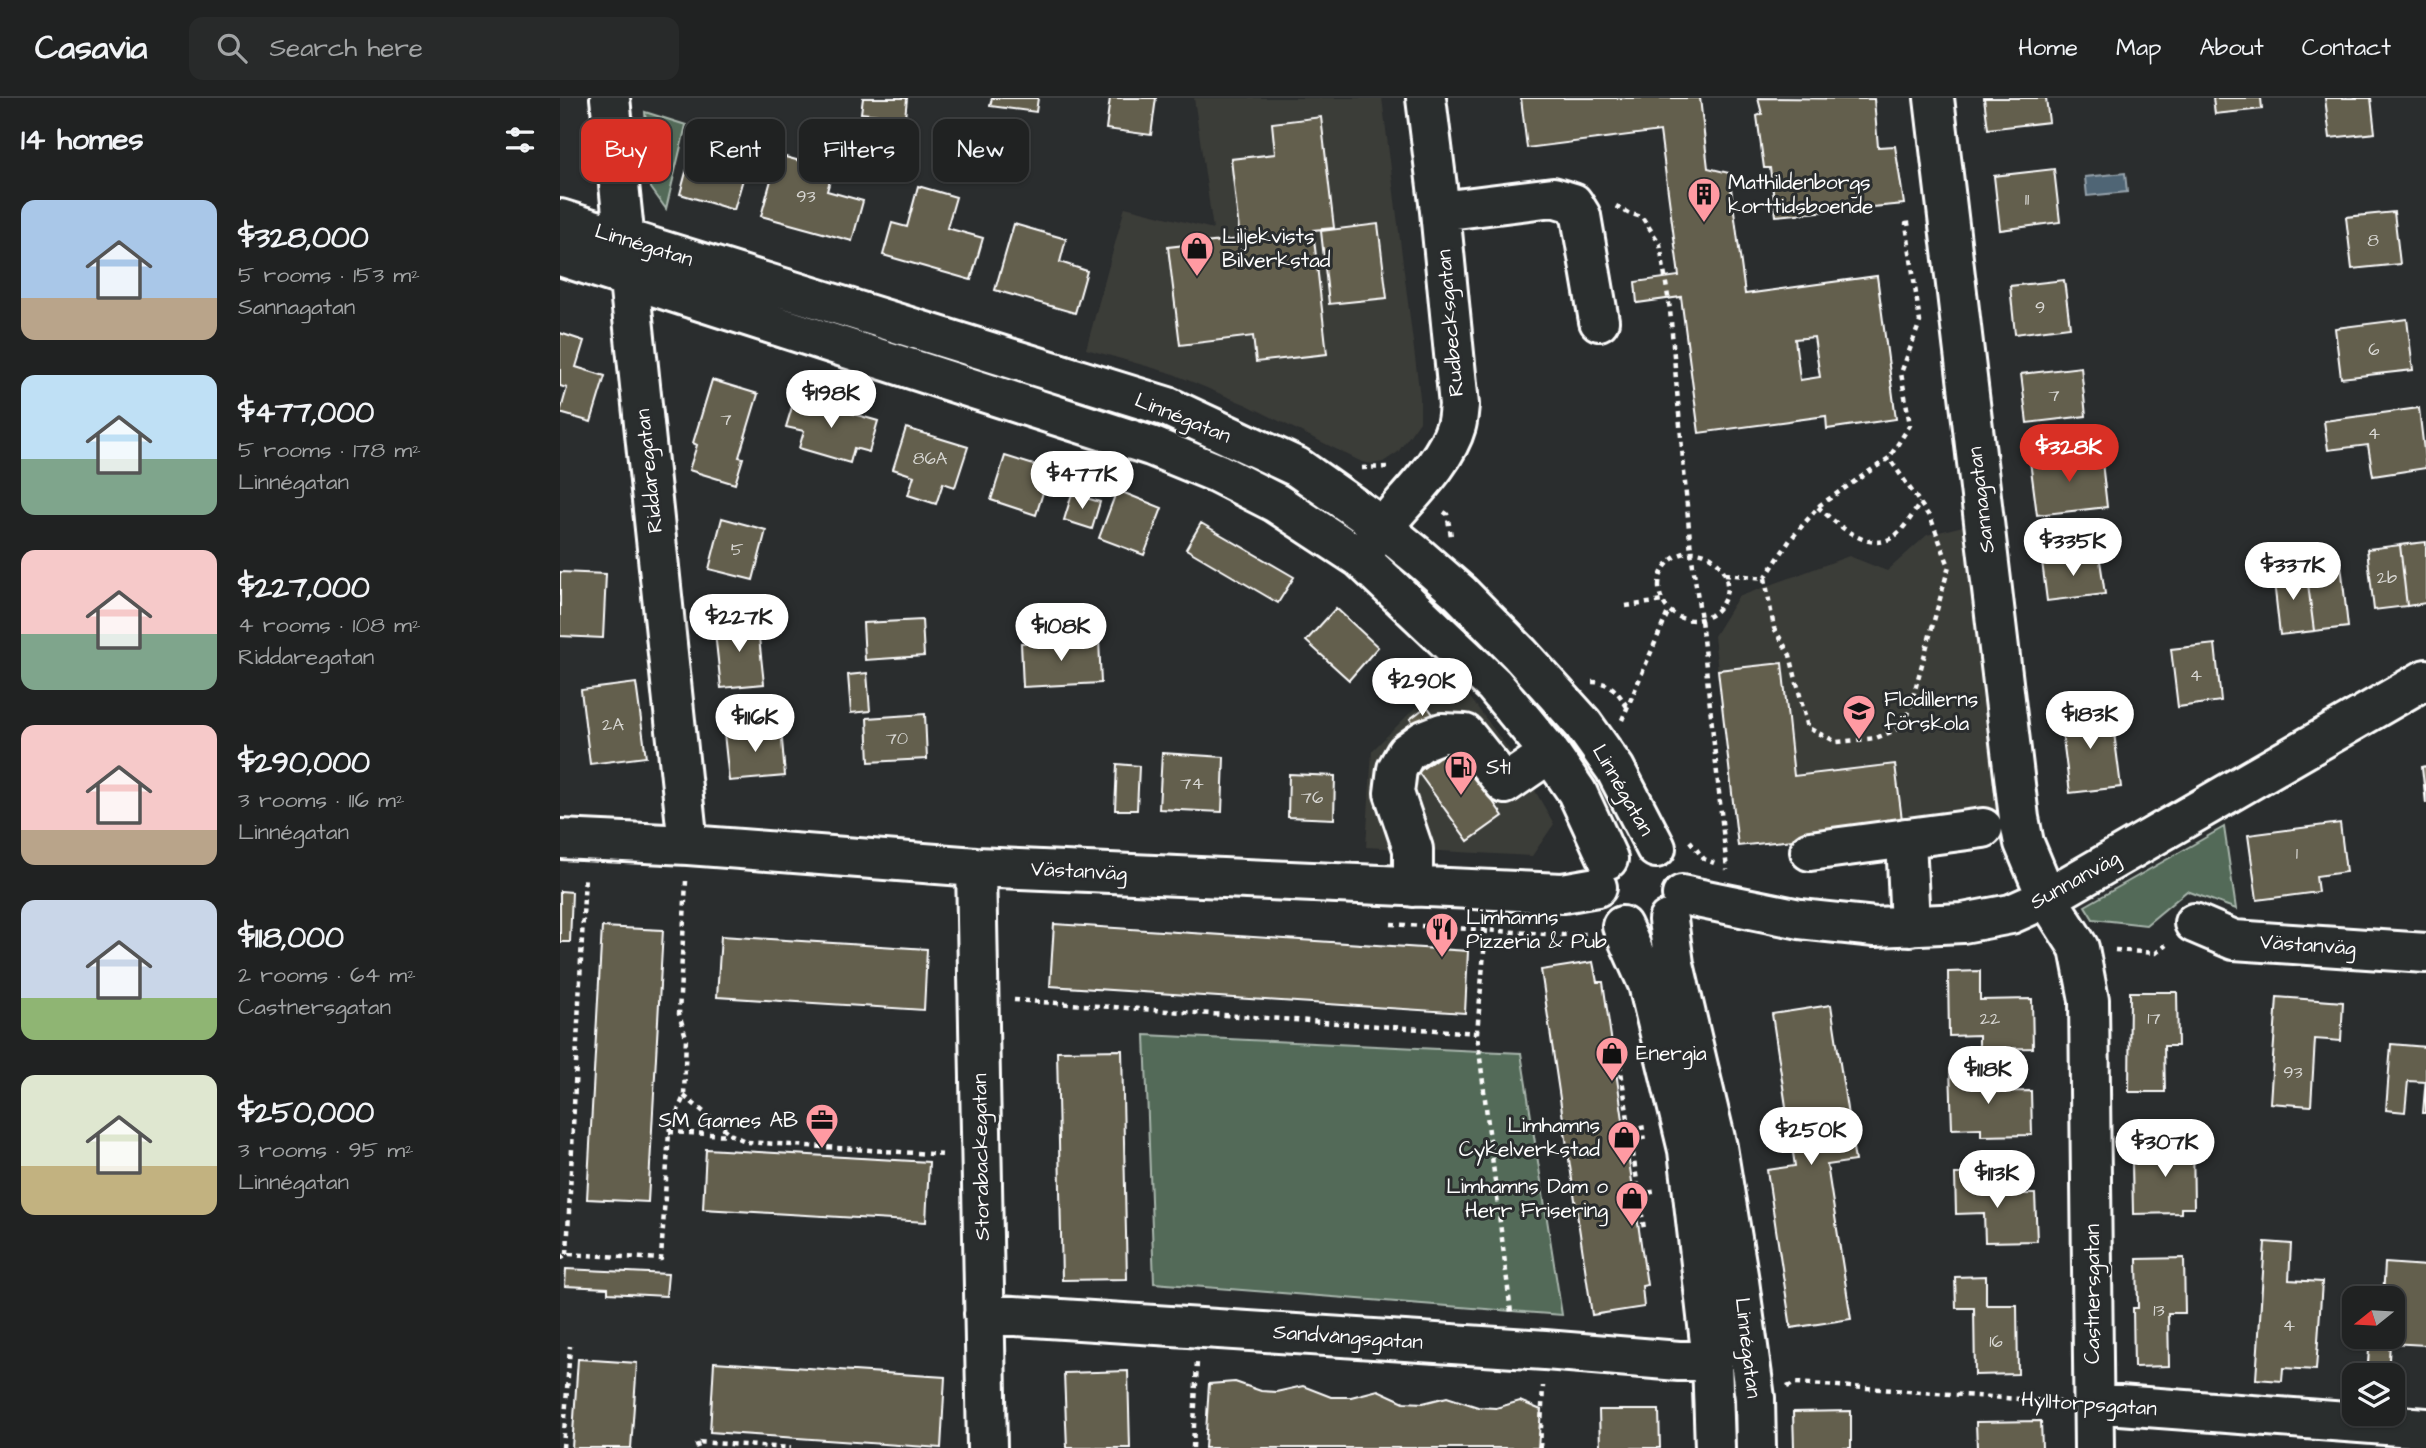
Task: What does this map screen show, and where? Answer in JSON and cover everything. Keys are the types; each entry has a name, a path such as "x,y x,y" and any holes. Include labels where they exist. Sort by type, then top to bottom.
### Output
{"street":[{"name":"Riddaregatan","path":"610,98 687,863"},
{"name":"Rudbecksgatan","path":"1360,558 1381,526 1444,453 1456,427 1459,405 1426,98"},
{"name":"Sannagatan","path":"1934,98 2019,818 2024,843 2047,898"},
{"path":"1440,211 1553,197 1573,203 1581,216 1599,321"},
{"name":"Linnégatan","path":"560,219 1168,407 1297,467 1381,526 1468,601 1521,654 1583,724 1615,769 1656,848"},
{"name":"Linnégatan","path":"560,256 1151,446 1217,473 1276,503 1360,558 1494,685 1550,754 1581,800 1603,873"},
{"name":"Sunnanväg","path":"1675,907 1875,926 1963,923 2011,914 2047,898 2426,679"},
{"path":"1413,887 1413,849 1394,793 1397,769 1406,753 1423,740 1442,733 1465,734 1505,784 1550,754"},
{"path":"1810,851 1983,828"},
{"path":"1906,838 1910,926"},
{"name":"Västanväg","path":"560,839 687,863 976,867 1563,893 1603,873"},
{"path":"1632,845 1656,848 1672,858 1681,874 1675,907 1655,928 1637,930 1622,926 1604,910 1603,873 1619,850 1632,845"},
{"name":"Storabackegatan","path":"976,867 987,1448"},
{"name":"Castnersgatan","path":"2047,898 2079,948 2090,1000 2094,1448"},
{"name":"Linnégatan","path":"1675,907 1674,964 1717,1147 1755,1398 1756,1448"},
{"name":"Västanväg","path":"2194,923 2234,940 2426,953"},
{"name":"Linnégatan","path":"1622,926 1648,984 1686,1138 1713,1360 1715,1448"},
{"name":"Sandvångsgatan","path":"984,1314 1679,1361 1713,1360"},
{"name":"Hylltorpsgatan","path":"2093,1404 2426,1428"}],"path":[{"path":"1613,200 1617,207 1642,216 1660,244 1670,310 1691,552 1701,619 1727,870"},
{"path":"1889,458 1931,519 1949,566 1905,726 1876,738 1837,742 1808,728 1790,655 1774,628 1765,578 1790,540 1818,507 1889,458 1910,425 1901,373 1920,322 1906,224 1947,217"},
{"path":"1818,507 1835,523 1855,535 1871,542 1880,542 1894,537 1920,503"},
{"path":"1702,553 1712,557 1725,574 1726,593 1723,602 1717,610 1701,619 1679,617 1663,601 1659,591 1664,569 1670,560 1680,554 1702,553"},
{"path":"1725,574 1765,578"},
{"path":"1626,606 1663,601"},
{"path":"1618,730 1670,610"},
{"path":"1584,683 1605,683 1614,688 1628,707"},
{"path":"560,1258 567,1254 661,1259 668,1132 684,1096 686,1037 679,1014 687,863"},
{"path":"567,1254 585,874"},
{"path":"1490,890 1477,1033 1530,1349 1540,1448"},
{"path":"2079,948 2156,953 2194,923"},
{"path":"979,998 1477,1033"},
{"path":"1617,1044 1644,1228"},
{"path":"684,1096 732,1135 747,1142 981,1157"},
{"path":"1630,1130 1643,1128"},
{"path":"668,1132 732,1135"},
{"path":"1631,1140 1646,1137"},
{"path":"1639,1194 1653,1192"},
{"path":"1193,1448 1199,1328"},
{"path":"563,1448 570,1346"},
{"name":"Hylltorpsgatan","path":"1755,1398 1796,1383 2093,1404"},
{"path":"698,1448 696,1442 791,1448"}],"shaded area":[{"path":"1194,98 1382,98 1420,397 1420,421 1398,452 1383,462 1362,462 1247,405 1171,373 1086,349 1125,207 1213,229"},
{"name":"Flodillerns förskola","path":"1967,525 1999,812 1903,828 1738,846 1714,636 1738,597 1849,556 1887,571 1927,535"},
{"path":"1448,675 1466,692 1521,766 1554,824 1532,856 1366,847 1372,751"}],"green space":[{"path":"645,112 667,119 646,119"},
{"path":"671,120 685,125 666,209 651,188 651,182 671,182"},
{"path":"2224,827 2236,909 2187,891 2146,925 2093,919 2085,906"},
{"path":"1145,1035 1521,1053 1562,1315 1154,1283"}],"water":[{"path":"2125,173 2127,192 2087,196 2085,177"}],"building":[{"path":"863,98 907,98 905,118 861,113"},
{"path":"992,98 1038,98 1036,112 990,106"},
{"path":"1110,98 1156,98 1151,135 1106,129"},
{"name":"Mathildenborgs korttidsboende","path":"1521,98 1700,98 1708,168 1729,173 1745,294 1877,276 1896,419 1827,429 1826,416 1699,433 1681,297 1637,303 1635,282 1679,276 1660,131 1527,148","holes":["1814,337 1820,377 1800,380 1795,339"]},
{"path":"1758,98 1874,99 1878,147 1895,146 1904,204 1776,216 1770,168 1764,168 1757,116 1762,114"},
{"path":"1984,98 2046,98 2049,122 1988,129"},
{"path":"2213,98 2261,98 2262,109 2215,114"},
{"path":"2325,98 2371,98 2375,133 2330,138"},
{"path":"1321,117 1334,228 1313,230 1327,354 1256,362 1253,336 1180,345 1168,247 1240,239 1231,159 1275,154 1272,123"},
{"path":"785,157 799,161 799,182 830,182 827,191 863,201 852,241 761,216 770,182 785,182"},
{"path":"2054,169 2060,222 2000,230 1994,176"},
{"path":"685,176 685,182 742,182 734,210 680,194"},
{"path":"918,186 956,197 947,228 983,238 971,280 883,255 892,223 907,227"},
{"path":"2394,212 2400,264 2352,269 2346,217"},
{"path":"1014,224 1066,239 1060,262 1087,271 1075,313 995,290"},
{"path":"1378,224 1387,298 1329,304 1321,231"},
{"path":"2064,280 2070,327 2015,334 2010,286"},
{"path":"2407,319 2413,370 2341,378 2335,328"},
{"path":"560,333 584,341 576,367 605,376 591,422 560,413 567,388 560,386"},
{"path":"2081,367 2086,416 2027,423 2021,374"},
{"path":"712,380 758,394 739,457 743,458 735,484 689,470 697,445 693,443"},
{"path":"795,397 878,421 869,452 854,448 850,463 799,448 804,431 786,427"},
{"path":"2419,408 2426,468 2373,476 2368,445 2328,450 2324,421"},
{"path":"906,428 968,447 955,487 943,483 936,504 908,495 914,476 893,469"},
{"path":"2101,453 2107,507 2037,515 2030,461"},
{"path":"1005,456 1050,470 1036,515 991,500"},
{"path":"1117,490 1162,508 1144,555 1099,538"},
{"path":"1072,494 1100,502 1092,529 1064,520"},
{"path":"722,518 766,530 753,580 709,569"},
{"path":"1201,523 1294,577 1278,603 1186,549"},
{"path":"2426,542 2426,603 2407,606 2400,545"},
{"path":"2400,545 2407,606 2374,610 2367,549"},
{"path":"2099,554 2105,594 2047,601 2042,561"},
{"path":"2341,564 2348,627 2314,631 2306,568"},
{"path":"2306,568 2314,631 2280,635 2273,572"},
{"path":"560,572 606,574 603,638 560,636"},
{"path":"746,598 748,614 707,617 706,601"},
{"path":"1336,608 1378,647 1349,680 1306,641"},
{"path":"757,619 764,684 721,688 714,623"},
{"path":"922,620 924,656 865,660 863,623"},
{"path":"1099,640 1101,683 1023,687 1021,643"},
{"path":"2215,644 2221,701 2178,707 2171,649"},
{"path":"1782,663 1794,776 1895,764 1903,828 1738,846 1718,670"},
{"path":"867,673 870,711 851,713 848,675"},
{"path":"636,683 646,757 590,764 581,690"},
{"path":"1427,706 1435,717 1418,730 1410,719"},
{"path":"2111,709 2121,787 2070,793 2060,715"},
{"path":"925,714 927,759 869,762 867,718"},
{"path":"781,728 785,776 729,781 724,733"},
{"path":"1454,746 1503,816 1468,841 1418,772"},
{"path":"1162,753 1224,757 1222,812 1159,809"},
{"path":"1117,764 1139,766 1137,810 1115,810"},
{"path":"2426,766 2426,804 2422,767"},
{"path":"1289,774 1335,776 1334,819 1288,817"},
{"path":"2340,823 2346,872 2316,876 2318,892 2257,900 2248,835"},
{"path":"560,891 572,892 570,942 560,942"},
{"path":"1054,924 1468,951 1465,1013 1050,986"},
{"path":"602,927 663,930 648,1202 587,1199"},
{"path":"721,936 927,949 924,1010 717,997"},
{"path":"1593,962 1597,982 1603,982 1647,1285 1642,1286 1644,1307 1592,1315 1541,970"},
{"path":"1980,971 1980,1000 2032,999 2033,1048 1979,1049 1979,1035 1949,1036 1948,972"},
{"path":"2130,992 2177,992 2178,1046 2164,1046 2165,1092 2129,1092"},
{"path":"2277,997 2343,1002 2341,1041 2315,1039 2311,1106 2270,1103"},
{"path":"1831,1005 1855,1161 1827,1165 1851,1319 1791,1328 1767,1170 1795,1166 1772,1014"},
{"path":"2391,1044 2426,1047 2426,1082 2408,1081 2405,1112 2386,1110"},
{"path":"1122,1050 1127,1279 1062,1280 1057,1051"},
{"path":"1950,1068 1982,1068 1983,1092 2031,1091 2032,1135 1981,1136 1981,1128 1952,1129"},
{"path":"2426,1077 2426,1113 2423,1113"},
{"path":"2193,1138 2194,1208 2181,1208 2181,1213 2133,1214 2132,1161 2158,1161 2157,1139"},
{"path":"706,1149 929,1162 926,1222 703,1209"},
{"path":"1955,1174 1987,1174 1987,1194 2035,1194 2037,1241 1985,1242 1984,1213 1956,1214"},
{"path":"2265,1242 2291,1244 2289,1280 2322,1282 2316,1370 2283,1368 2282,1381 2256,1379"},
{"path":"2184,1258 2185,1313 2168,1313 2169,1366 2134,1367 2133,1308 2138,1308 2137,1259"},
{"path":"2385,1263 2426,1266 2426,1345 2405,1344 2405,1286 2384,1286"},
{"path":"566,1269 668,1274 666,1296 608,1293 608,1288 565,1286"},
{"path":"1986,1276 1986,1305 2017,1305 2018,1374 1975,1375 1974,1308 1956,1308 1955,1277"},
{"path":"2369,1349 2390,1349 2389,1363 2368,1363"},
{"path":"578,1359 637,1363 631,1448 572,1448"},
{"path":"714,1362 945,1377 941,1448 710,1432"},
{"path":"1128,1371 1130,1448 1067,1448 1064,1373"},
{"path":"1235,1382 1261,1391 1276,1392 1303,1386 1331,1397 1351,1397 1378,1390 1404,1402 1423,1403 1447,1397 1478,1407 1496,1408 1520,1401 1541,1410 1538,1448 1205,1448 1209,1384"},
{"path":"1599,1410 1659,1410 1660,1448 1600,1448"},
{"path":"1851,1411 1851,1448 1794,1448 1793,1412"},
{"path":"2041,1421 2042,1448 1977,1448 1976,1422"}],"place":[{"name":"Mathildenborgs korttidsboende","path":"1704,224"},
{"name":"Liljekvists Bilverkstad","path":"1197,278"},
{"name":"Flodillerns förskola","path":"1859,741"},
{"name":"St1","path":"1461,797"},
{"name":"Limhamns Pizzeria & Pub","path":"1442,959"},
{"name":"Energia","path":"1612,1083"},
{"name":"SM Games AB","path":"822,1150"},
{"name":"Limhamns Cykelverkstad","path":"1624,1167"},
{"name":"Limhamns Dam o Herr Frisering","path":"1632,1228"}]}
